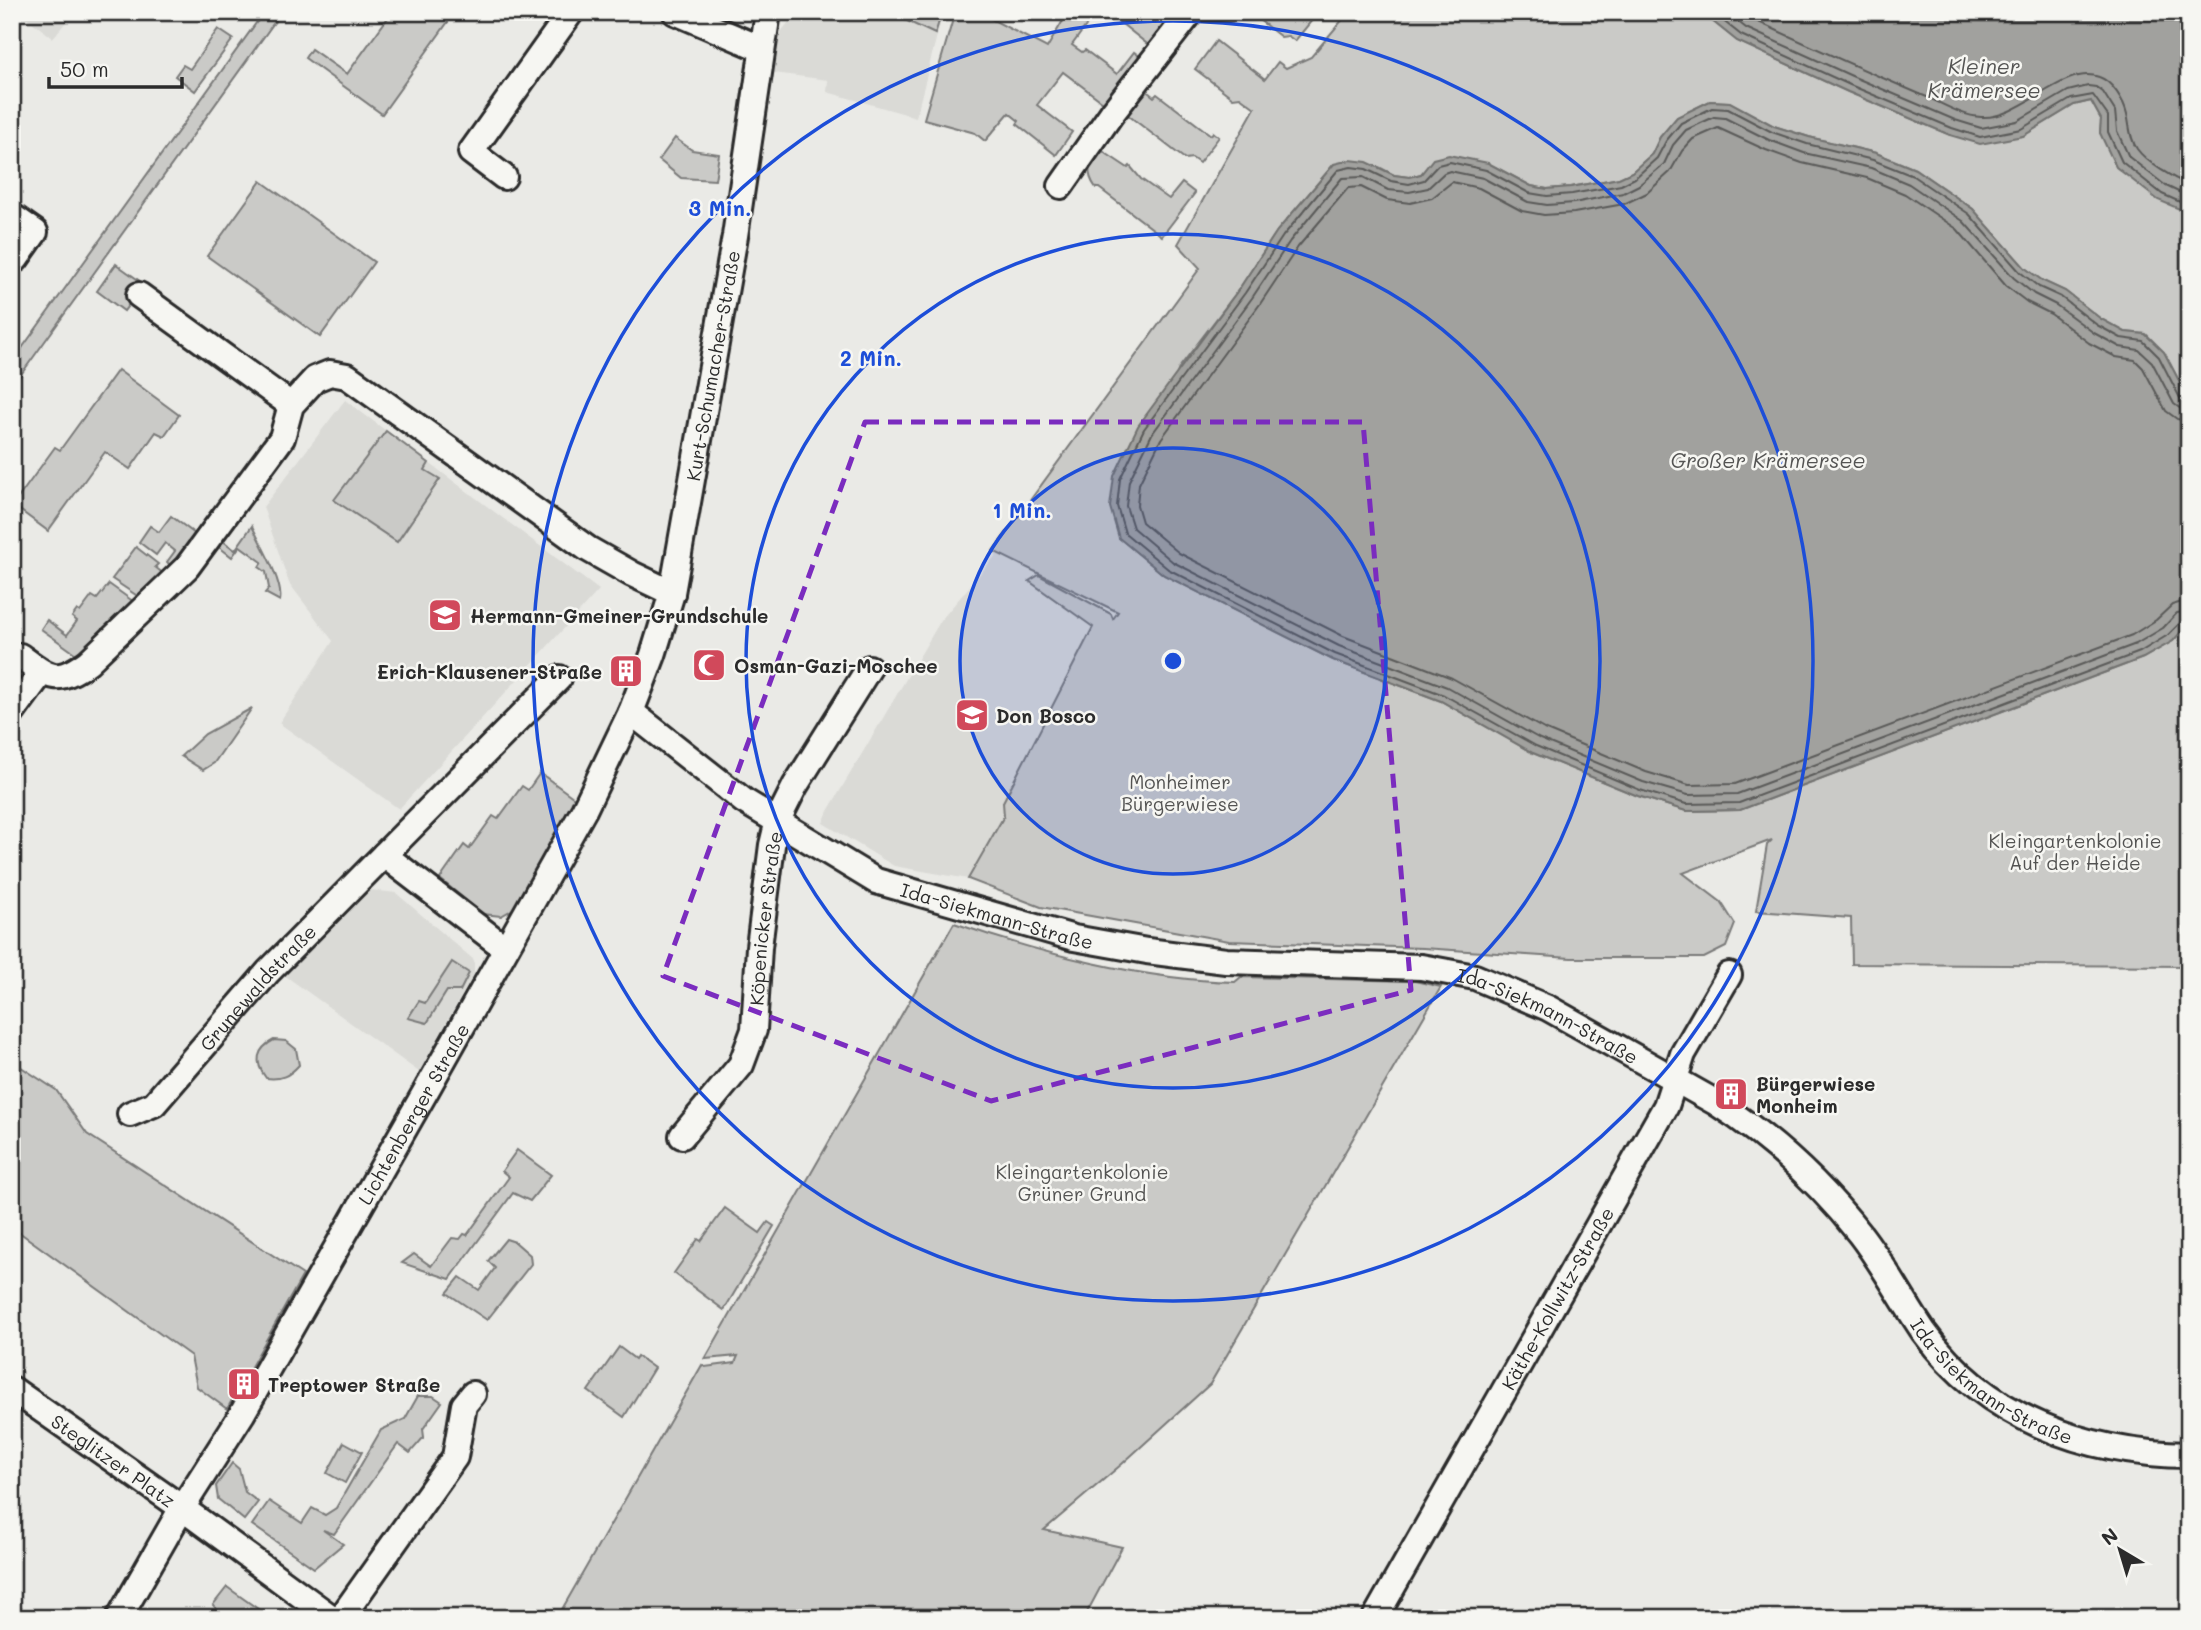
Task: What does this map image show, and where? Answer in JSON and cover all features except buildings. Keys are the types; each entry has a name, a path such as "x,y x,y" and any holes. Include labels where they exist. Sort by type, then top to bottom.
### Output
{"street":[{"path":"505,177 471,152 571,12"},
{"path":"675,12 762,49"},
{"name":"Kurt-Schumacher-Straße","path":"672,593 733,249 768,12"},
{"path":"1061,186 1112,113 1191,12"},
{"path":"12,216 35,232 16,259"},
{"path":"139,295 291,405"},
{"path":"20,656 42,672 58,677 69,675 88,662 180,575 282,438 291,405 315,379 330,373 347,376 588,549 632,575 672,593"},
{"name":"Lichtenberger Straße","path":"119,1618 182,1508 242,1414 584,810 631,712 653,655 672,593"},
{"path":"778,820 795,786 869,668"},
{"path":"12,713 42,672"},
{"name":"Grunewaldstraße","path":"130,1114 154,1104 268,972 559,678"},
{"name":"Köpenicker Straße","path":"631,712 744,801 778,820 772,845 759,947 754,1030 741,1065 682,1136"},
{"name":"Ida-Siekmann-Straße","path":"778,820 876,881 1074,938 1226,961 1421,967 1475,977 1548,1008 1675,1077 1739,1117 1785,1154 1824,1191 1861,1236 1926,1334 1957,1368 1995,1400 2034,1424 2072,1438 2159,1454 2189,1455"},
{"path":"383,855 505,948"},
{"name":"Käthe-Kollwitz-Straße","path":"1375,1618 1666,1106 1683,1054 1729,975"},
{"name":"Steglitzer Platz","path":"12,1389 182,1508"},
{"path":"341,1618 455,1457 464,1405 473,1394"},
{"path":"2159,1454 2179,1441 2189,1441"},
{"path":"182,1508 332,1618"}],"highlighted area":[{"path":"865,422 1363,422 1411,990 991,1101 663,976"}],"shaded area":[{"path":"19,12 74,12 53,38"},
{"path":"793,12 943,12 916,117 827,92 828,80 774,73 780,33 792,18"},
{"name":"Hermann-Gmeiner-Grundschule","path":"345,400 599,590 399,809 279,723 333,641 289,583 263,507"},
{"name":"Don Bosco","path":"998,553 1118,611 968,879 894,866 823,823 941,620"},
{"path":"363,889 396,893 474,960 474,973 419,1072 280,972"}],"green space":[{"path":"264,12 271,12 278,17 12,387 12,362"},
{"path":"392,12 455,12 382,114 305,58 311,49 347,74"},
{"path":"888,12 942,12 935,34"},
{"path":"955,12 978,12 1047,48 1068,12 1096,12 1072,45 1082,52 1085,50 1117,74 1134,52 1142,58 1107,105 1063,72 1037,105 1072,132 1056,155 1017,124 1019,121 1009,113 985,141 975,133 924,119"},
{"path":"1107,12 1156,12 1164,18 1169,12 1179,12 1151,47"},
{"path":"1249,12 1317,14 1295,41 1288,36 1281,37"},
{"path":"1349,12 1701,12 1737,41 1950,135 2023,136 2074,105 2091,101 2101,119 2100,133 2189,213 2189,408 2187,396 2164,352 2146,334 2125,332 2101,319 2065,291 2043,281 2025,268 1973,209 1915,169 1876,153 1774,126 1729,102 1710,101 1677,117 1660,137 1652,154 1632,172 1619,178 1571,187 1547,189 1531,186 1488,163 1430,165 1421,174 1409,177 1394,175 1379,167 1334,164 1277,231 1239,289 1179,368 1119,538 1164,575 1333,660 1441,701 1533,753 1638,796 1686,811 1740,810 2143,658 2173,641 2189,623 2189,966 1852,964 1851,918 1756,911 1767,845 1772,840 1683,873 1721,902 1735,924 1726,947 1704,958 1571,958 1423,948 1229,941 1041,907 968,879 1004,816 1003,802 1093,627 1029,581 1039,575 1111,614 1113,619 1118,612 993,551 1200,268 1178,244 1255,108 1240,97 1233,98 1195,69 1216,41 1265,79 1278,62 1286,68 1311,57"},
{"path":"218,29 233,39 195,91 175,76 183,65 190,69"},
{"path":"1142,87 1154,97 1157,94 1211,135 1213,132 1219,137 1199,163 1192,158 1185,159 1124,112"},
{"path":"675,138 692,150 719,154 715,180 681,178 659,160"},
{"path":"1098,148 1128,168 1130,166 1141,179 1169,199 1182,183 1195,193 1162,236 1096,188 1090,178 1090,168"},
{"path":"261,181 374,262 320,337 207,256"},
{"path":"116,264 144,284 124,311 97,291"},
{"path":"118,370 179,415 164,436 156,432 130,469 105,452 48,531 13,505 55,447 60,450"},
{"path":"386,431 429,463 425,470 440,479 397,542 334,500"},
{"path":"171,516 195,534 171,566 167,562 175,551 165,543 156,555 139,542 150,526 159,532"},
{"path":"252,526 275,574 280,601 265,593 269,588 266,572 259,567 262,562 240,546 232,557 219,547 223,541 235,550"},
{"path":"136,547 158,564 155,567 164,574 139,597 112,579"},
{"path":"109,584 134,602 76,654 41,629 47,620 67,635 77,621 72,617 77,610 80,612 92,596 97,599"},
{"path":"252,708 214,763 203,770 181,756 205,734"},
{"path":"540,773 577,800 544,853 515,908 501,916 483,914 440,879 464,845 469,849 493,816 498,819 522,786 528,790"},
{"name":"Kleingartenkolonie Grüner Grund","path":"954,923 1056,954 1165,976 1235,982 1241,977 1415,981 1441,987 1210,1384 1044,1530 1122,1547 1084,1618 557,1618 702,1365 705,1367 735,1363 738,1356 705,1359"},
{"path":"452,962 469,973 460,991 447,991 427,1023 408,1018 419,1001 425,1003"},
{"path":"274,1040 286,1041 296,1049 299,1065 284,1076 266,1078 260,1067 259,1056 263,1047"},
{"path":"12,1061 56,1090 87,1134 303,1275 227,1409 197,1387 191,1356 12,1227"},
{"path":"517,1150 551,1175 530,1201 513,1193 450,1279 402,1263 414,1254 431,1266 452,1238 460,1239 464,1234 467,1235 509,1177 502,1171"},
{"path":"725,1208 760,1233 768,1222 774,1226 724,1310 674,1273 698,1239 701,1241"},
{"path":"506,1239 515,1242 530,1255 531,1264 487,1320 447,1293 460,1277 479,1290 495,1268 488,1261"},
{"path":"619,1347 654,1368 624,1417 588,1391"},
{"path":"418,1396 433,1396 442,1402 423,1429 424,1437 410,1453 398,1444 334,1534 323,1530 343,1544 314,1568 252,1525 269,1501 302,1523 312,1508 325,1515 336,1508 381,1430 405,1419"},
{"path":"344,1442 362,1452 345,1483 327,1473"},
{"path":"232,1463 239,1469 245,1492 258,1502 244,1520 218,1499 216,1486"},
{"path":"227,1587 258,1609 251,1618 224,1618 213,1605"}],"water":[{"name":"Kleiner Krämersee","path":"1701,12 2189,12 2189,213 2158,200 2116,167 2100,133 2101,119 2091,101 2074,105 2023,136 1980,144 1950,135 1848,92 1737,41"},
{"name":"Großer Krämersee","path":"1710,101 1730,102 1774,126 1876,153 1915,169 1973,209 2025,268 2043,281 2065,291 2101,319 2125,332 2145,334 2164,352 2187,396 2189,408 2189,623 2173,641 2143,658 1740,810 1686,811 1638,796 1533,753 1441,701 1333,660 1164,575 1119,538 1110,507 1114,476 1138,426 1239,289 1277,231 1334,164 1350,160 1367,162 1394,175 1409,177 1421,174 1433,159 1449,155 1488,163 1531,186 1547,189 1571,187 1619,178 1632,172 1652,154 1660,137 1677,117"}],"place":[{"name":"Hermann-Gmeiner-Grundschule","path":"445,615"},
{"name":"Osman-Gazi-Moschee","path":"709,665"},
{"name":"Erich-Klausener-Straße","path":"626,671"},
{"name":"Don Bosco","path":"972,715"},
{"name":"Bürgerwiese Monheim","path":"1731,1094"},
{"name":"Treptower Straße","path":"244,1384"}],"park label":[{"name":"Monheimer Bürgerwiese","path":"1180,792"},
{"name":"Kleingartenkolonie Auf der Heide","path":"2075,851"}]}
